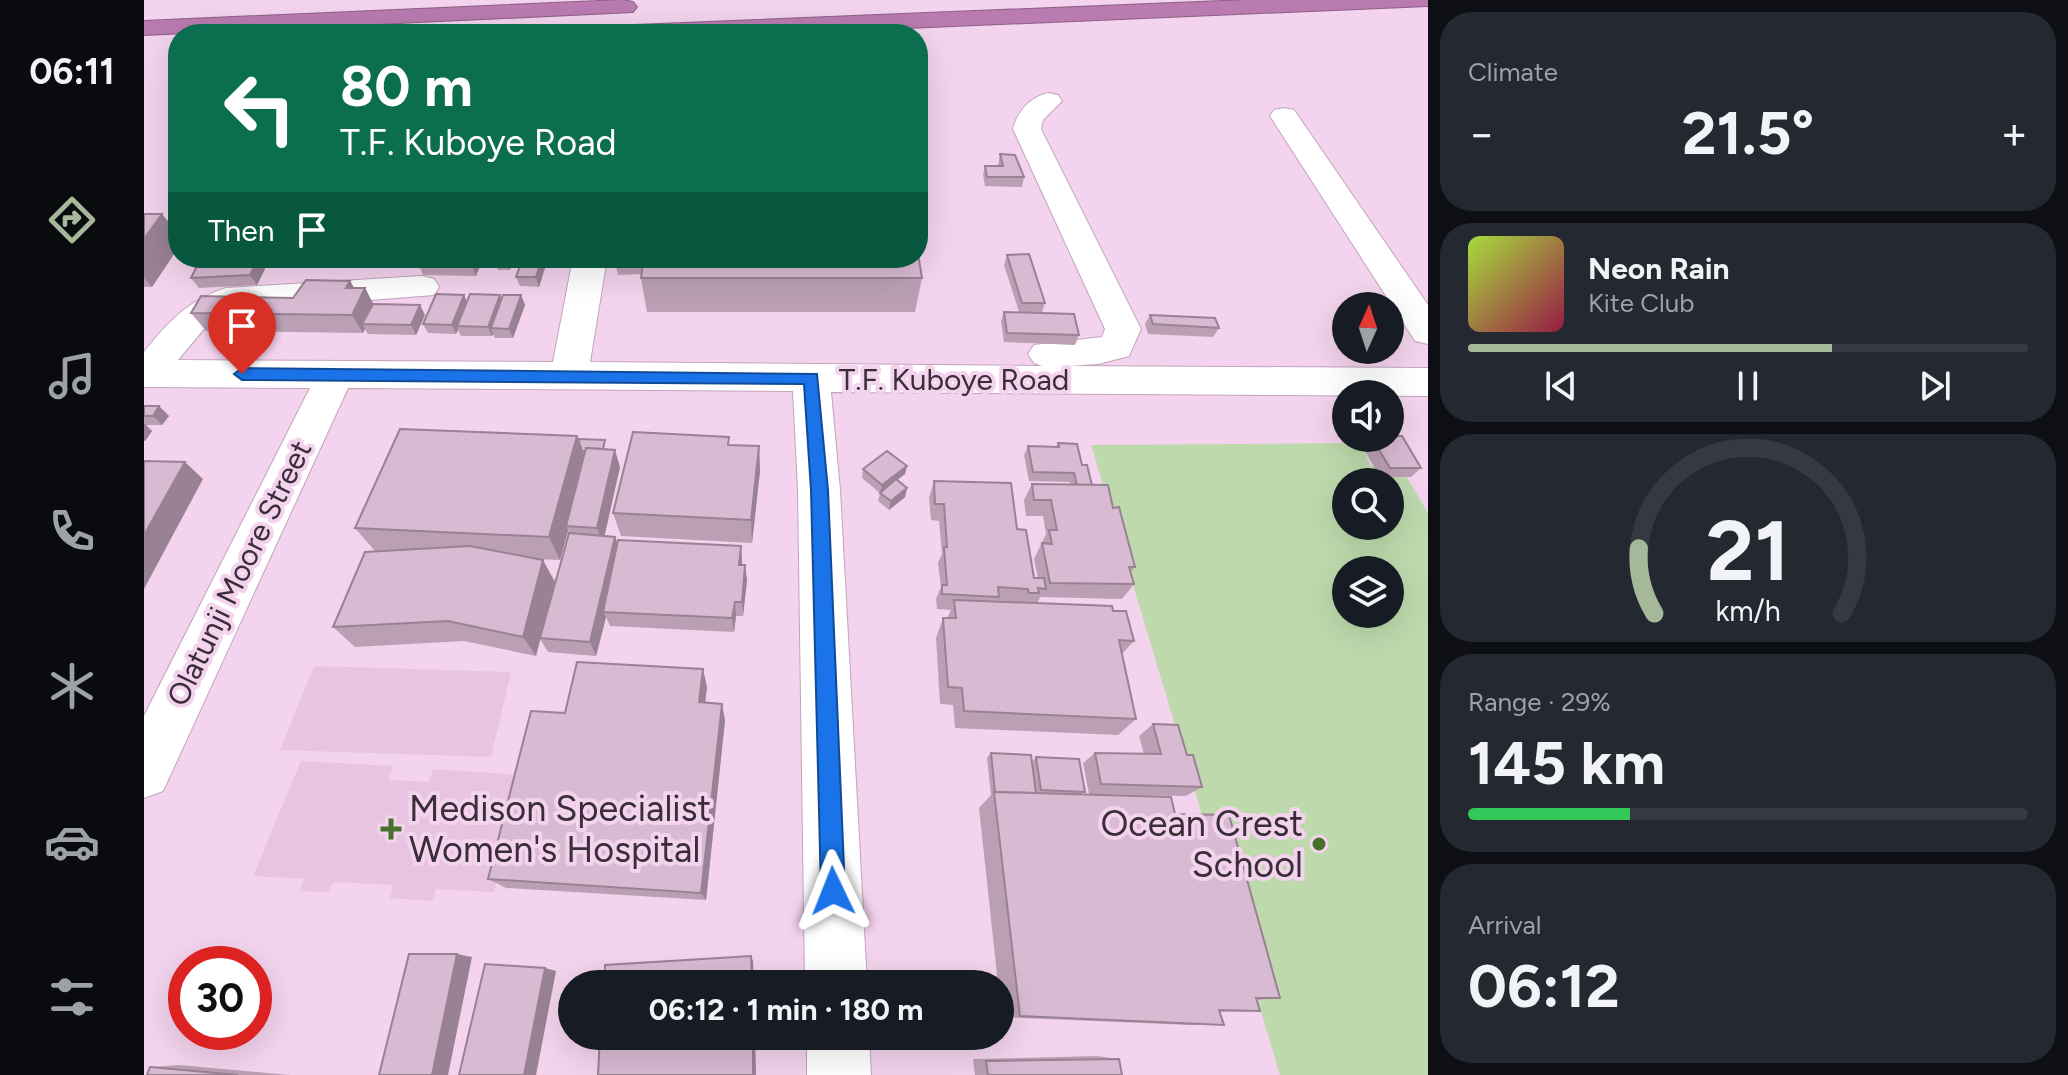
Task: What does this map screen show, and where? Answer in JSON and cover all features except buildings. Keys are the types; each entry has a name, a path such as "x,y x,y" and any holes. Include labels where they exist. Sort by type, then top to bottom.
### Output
{"highway":[{"path":"831,24 1423,0"},
{"path":"235,24 643,6"},
{"path":"144,28 168,27"},
{"path":"144,52 168,51"}],"street":[{"path":"972,379 975,357 1098,351 1116,347 1123,329 1027,129 1030,117 1048,101"},
{"path":"1284,116 1428,332"},
{"path":"569,378 588,268"},
{"path":"146,373 186,322 208,307 226,300 422,287"},
{"name":"T.F. Kuboye Road","path":"146,373 1428,382"},
{"name":"Olatunji Moore Street","path":"144,772 335,375"},
{"path":"811,378 819,490 836,970"},
{"path":"838,1050 839,1075"}],"shaded area":[{"name":"Medison Specialist Women's Hospital","path":"314,666 511,672 491,757 280,750"},
{"name":"Medison Specialist Women's Hospital","path":"301,761 393,766 388,780 429,782 433,769 523,775 494,892 436,889 432,901 390,898 393,885 333,882 328,892 300,891 304,879 253,876"}],"green space":[{"name":"Ocean Crest School","path":"1332,443 1332,452 1365,452 1370,466 1401,468 1332,468 1332,540 1404,540 1404,473 1428,513 1428,1075 1280,1075 1091,445"}],"place":[{"name":"Medison Specialist Women's Hospital","path":"391,829"},
{"name":"Ocean Crest School","path":"1319,844"}],"route":[{"path":"242,374 811,378 819,490 833,891"}]}
